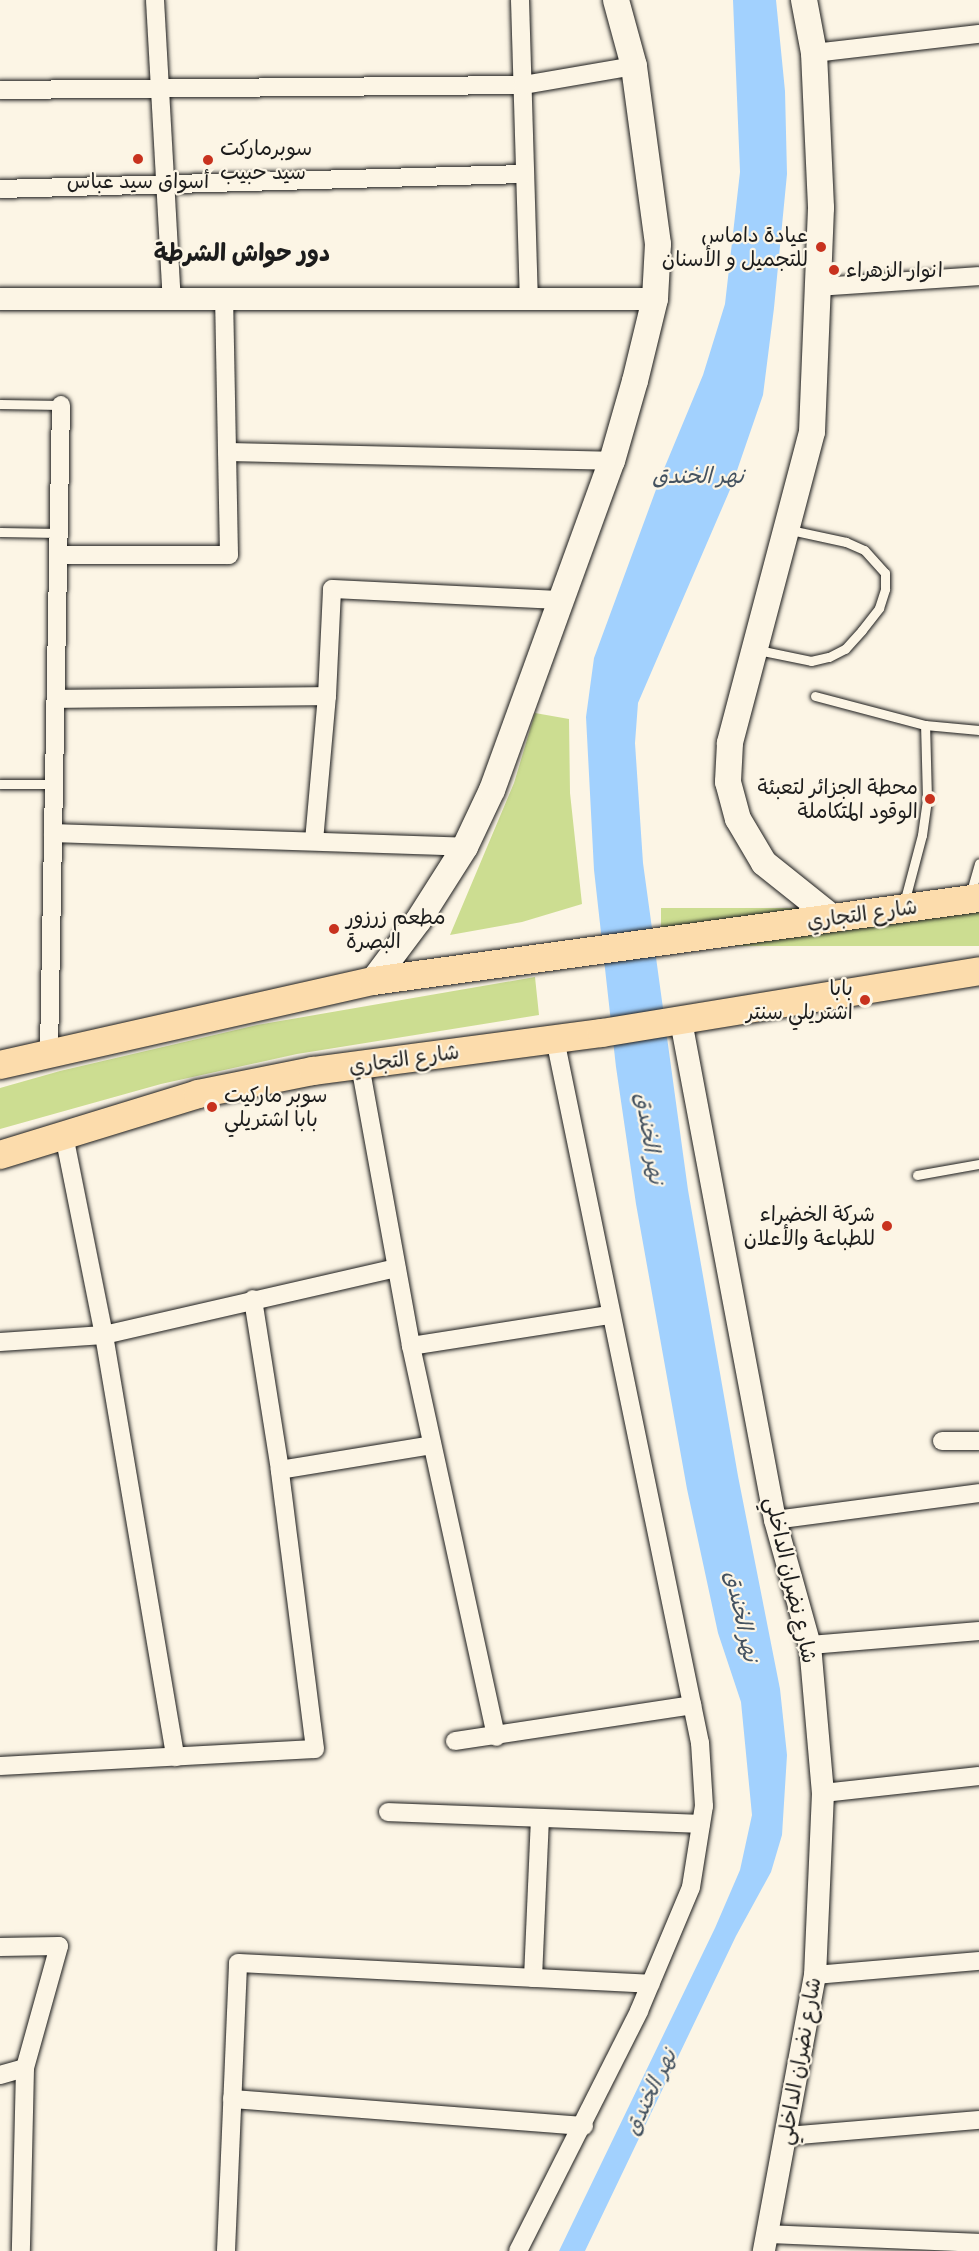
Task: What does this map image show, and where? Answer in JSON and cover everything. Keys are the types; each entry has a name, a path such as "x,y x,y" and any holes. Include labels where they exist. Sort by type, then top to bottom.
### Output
{"main road":[{"path":"0,1065 49,1052 373,981 417,921 465,847 492,790 612,461 655,299 658,244 634,66 616,0"},
{"path":"804,0 814,53 822,208 812,432 730,743 728,782 738,819 764,864 832,918"},
{"name":"شارع التجاري","path":"373,981 974,898"},
{"path":"681,1020 979,971"},
{"name":"شارع التجاري","path":"0,1155 198,1094 360,1065 602,1033 681,1020"}],"street":[{"path":"155,0 172,300"},
{"path":"520,0 529,301"},
{"path":"814,53 979,34"},
{"path":"0,90 523,85 634,66"},
{"path":"0,189 525,174"},
{"path":"818,287 979,276"},
{"path":"0,299 224,302 655,299"},
{"path":"58,555 229,555 224,302"},
{"path":"49,1052 61,405"},
{"path":"227,453 612,461"},
{"path":"314,841 327,696 332,589 560,600"},
{"path":"56,699 327,696"},
{"path":"53,833 465,847"},
{"name":"شارع نضران الداخلي","path":"681,1020 775,1520 810,1645 823,1793 815,1976 766,2242"},
{"path":"518,2251 584,2126 650,1984 691,1887 704,1806 700,1743 610,1315 555,1039"},
{"path":"360,1065 411,1346 496,1737"},
{"path":"64,1135 104,1335 175,1757"},
{"path":"0,1342 104,1335 396,1268"},
{"path":"0,1766 315,1749 280,1470 253,1299"},
{"path":"411,1346 610,1315"},
{"path":"942,1441 979,1441"},
{"path":"280,1470 432,1445"},
{"path":"775,1520 979,1493"},
{"path":"810,1645 979,1631"},
{"path":"455,1741 496,1737 692,1705"},
{"path":"823,1793 979,1776"},
{"path":"388,1812 701,1824"},
{"path":"533,1978 540,1818"},
{"path":"0,1947 59,1946 25,2068 21,2251"},
{"path":"815,1976 979,1961"},
{"path":"226,2251 238,1963 650,1984"},
{"path":"0,2075 25,2068"},
{"path":"232,2099 584,2126"},
{"path":"787,2136 979,2120"},
{"path":"766,2242 979,2243"}],"lane":[{"path":"0,404 61,405"},
{"path":"756,649 811,661 829,657 845,649 862,630 879,608 885,589 885,573 864,550 846,542 786,530"},
{"path":"0,532 59,533"},
{"path":"815,696 925,725 979,730"},
{"path":"902,908 922,836 927,799 925,725"},
{"path":"0,784 54,784"},
{"path":"974,898 979,863"},
{"path":"917,1175 979,1164"}],"green space":[{"path":"535,713 569,719 570,793 582,904 522,922 450,935 514,783"},
{"path":"661,908 979,908 979,946 661,946"},
{"path":"535,977 539,1015 297,1054 161,1084 0,1129 0,1088 60,1071 257,1025"}],"water":[{"name":"نهر الخندق","path":"733,0 776,0 785,91 787,174 763,395 732,485 638,703 635,743 643,863 688,1190 738,1476 780,1689 787,1755 782,1835 771,1872 736,1936 585,2251 559,2251 715,1928 740,1870 752,1815 741,1702 718,1633 687,1489 636,1204 616,1067 594,870 586,717 594,658 661,476 703,375 725,304 740,172"}],"place":[{"name":"أسواق سيد عباس","path":"138,159"},
{"name":"سوبرماركت سيد حبيب","path":"208,160"},
{"name":"عيادة داماس للتجميل و الأسنان","path":"821,247"},
{"name":"انوار الزهراء","path":"834,270"},
{"name":"محطة الجزائر لتعبئة الوقود المتكاملة","path":"930,799"},
{"name":"مطعم زرزور البصرة","path":"334,929"},
{"name":"بابا اشتريلي سنتر","path":"865,1000"},
{"name":"سوبر ماركيت بابا اشتريلي","path":"212,1107"},
{"name":"شركة الخضراء للطباعة والأعلان","path":"887,1226"}],"district":[{"name":"دور حواش الشرطة","path":"242,253"}]}
